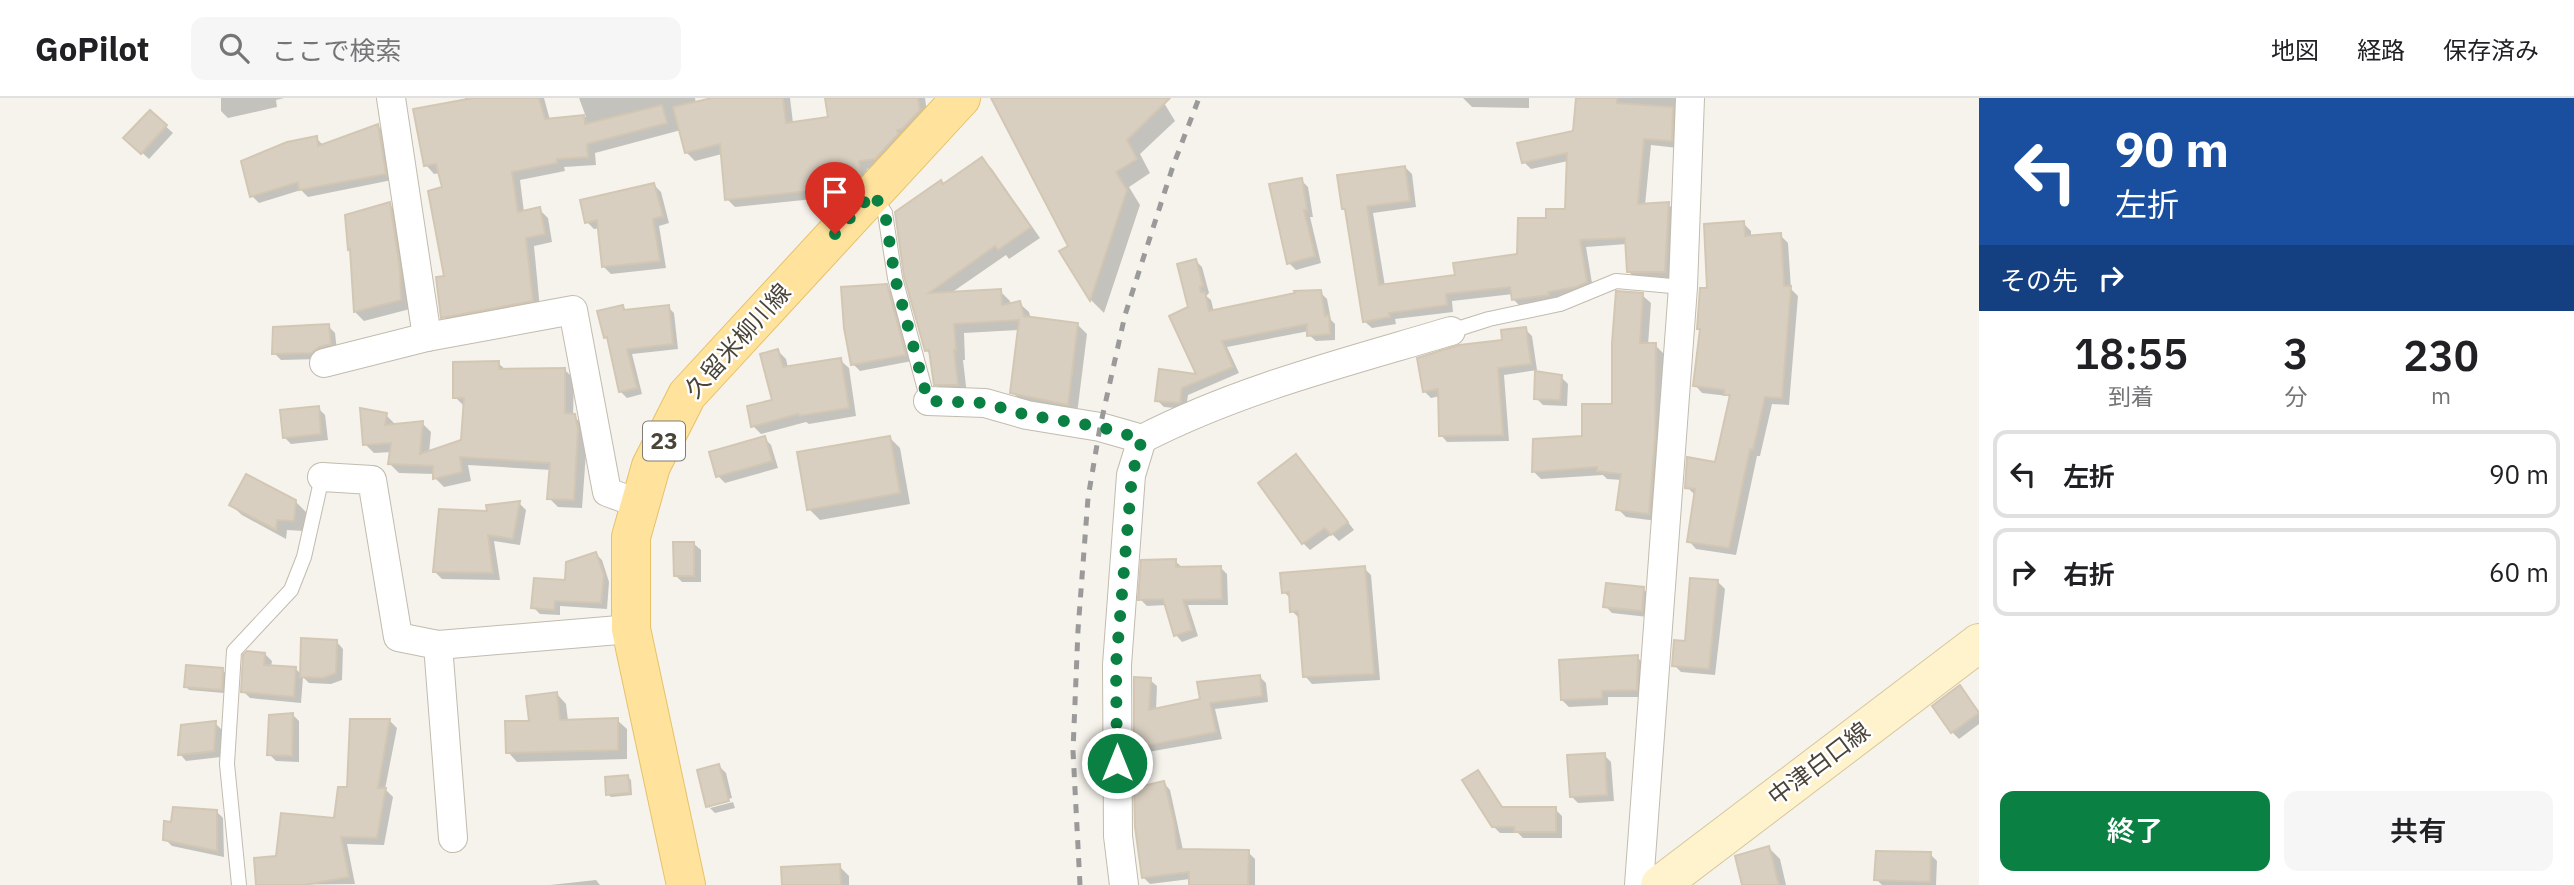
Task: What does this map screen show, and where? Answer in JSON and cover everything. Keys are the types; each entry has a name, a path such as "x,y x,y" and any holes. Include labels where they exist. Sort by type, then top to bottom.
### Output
{"main road":[{"name":"久留米柳川線","path":"686,885 631,629 631,537 651,466 687,395 961,98"},
{"name":"中津白口線","path":"1660,885 1979,643"}],"street":[{"path":"392,98 427,337"},
{"path":"1639,885 1683,287 1690,98"},
{"path":"324,363 427,337 573,310 607,492 640,504"},
{"path":"928,401 985,403 1027,415 1100,427 1142,439 1170,425 1300,375 1451,331"},
{"path":"1124,885 1118,836 1116,665 1132,475 1142,439"},
{"path":"322,477 372,480 398,637 438,645 631,629"},
{"path":"438,645 453,838"}],"lane":[{"path":"873,193 885,213 895,278 928,401"},
{"path":"1451,331 1489,319 1560,304 1616,281 1683,287"},
{"path":"239,885 227,764 234,651 291,590 304,557 322,477"}],"building":[{"path":"473,98 539,98 545,119 584,115 585,124 662,105 667,123 587,144 588,157 557,159 557,163 512,172 518,212 540,207 545,234 526,238 533,301 441,318 436,277 444,276 428,191 442,187 436,164 424,166 413,109"},
{"path":"712,98 783,98 786,123 828,117 825,98 918,98 920,110 902,129 897,130 898,134 875,159 859,161 861,175 844,192 817,194 817,190 725,200 720,144 685,153 673,107"},
{"path":"991,98 1170,98 1127,140 1137,159 1116,172 1127,190 1090,301 1059,251 1068,246"},
{"path":"1576,98 1617,98 1617,103 1673,107 1672,141 1644,139 1638,204 1669,202 1665,272 1627,272 1625,238 1580,240 1587,282 1576,287 1548,292 1549,295 1512,300 1510,287 1446,294 1447,305 1389,313 1390,317 1363,322 1337,175 1405,166 1410,201 1367,206 1379,285 1455,275 1453,263 1517,254 1518,218 1546,218 1546,209 1565,209 1567,153 1522,163 1517,143 1573,131"},
{"path":"150,110 167,125 141,154 123,138"},
{"path":"378,124 386,174 299,190 298,182 250,197 241,161 287,142 317,136 318,146"},
{"path":"982,157 1031,227 998,250 995,246 929,293 1001,289 1002,305 1020,301 1024,316 1078,323 1068,405 1010,393 1019,320 954,324 958,385 934,385 929,350 925,351 904,276 895,212 941,180 943,184"},
{"path":"1302,178 1307,210 1304,210 1315,256 1287,264 1269,184"},
{"path":"654,183 663,216 653,219 660,261 602,267 597,220 585,223 580,200"},
{"path":"390,202 400,270 401,300 354,312 345,215"},
{"path":"1744,221 1745,236 1781,233 1784,286 1791,286 1782,398 1765,397 1753,450 1750,449 1729,548 1687,542 1695,489 1685,488 1687,457 1715,462 1730,395 1724,395 1724,390 1693,386 1700,329 1697,329 1700,288 1707,288 1704,224"},
{"path":"1196,259 1203,286 1200,287 1201,292 1205,292 1209,311 1295,293 1294,291 1321,290 1325,316 1329,315 1330,334 1307,336 1307,324 1222,341 1233,367 1182,388 1180,403 1155,401 1159,369 1196,374 1169,316 1188,307 1177,264"},
{"path":"887,284 906,355 851,365 844,328 841,287"},
{"path":"1616,291 1643,293 1640,343 1656,343 1655,437 1649,514 1616,510 1621,474 1597,471 1597,467 1532,472 1533,439 1582,436 1582,404 1612,404 1612,343"},
{"path":"623,305 624,310 669,305 673,344 627,349 637,388 619,392 607,337 604,338 597,311"},
{"path":"329,324 331,344 319,347 311,353 272,354 273,327"},
{"path":"1526,327 1531,364 1498,368 1503,435 1439,436 1438,389 1423,392 1417,358 1459,345 1502,340 1501,330"},
{"path":"778,349 783,367 841,358 849,408 799,416 798,414 751,427 747,406 772,400 760,354"},
{"path":"499,361 499,369 565,368 565,413 575,414 578,429 574,500 547,499 550,463 460,457 462,472 433,479 433,466 388,464 391,443 363,445 360,408 387,413 385,425 423,421 420,454 461,440 464,398 453,398 453,362"},
{"path":"1535,371 1562,375 1560,400 1534,399"},
{"path":"319,406 321,434 283,438 280,410"},
{"path":"765,436 772,461 716,477 709,452"},
{"path":"890,436 900,493 807,510 797,452"},
{"path":"1296,454 1348,522 1331,535 1325,528 1302,544 1258,483"},
{"path":"246,474 296,500 294,521 277,520 276,530 229,505"},
{"path":"520,501 513,539 488,535 493,573 433,572 439,509 487,511 486,505"},
{"path":"673,542 694,542 694,576 674,576"},
{"path":"596,552 604,575 601,603 555,601 554,610 531,608 534,578 565,580 566,562"},
{"path":"1176,559 1176,567 1221,566 1222,599 1183,600 1192,630 1174,636 1163,599 1138,600 1141,560"},
{"path":"1365,566 1374,674 1303,677 1298,611 1290,612 1289,592 1282,593 1280,573"},
{"path":"1690,578 1718,580 1709,669 1672,666 1674,640 1685,641"},
{"path":"1606,583 1644,587 1642,611 1603,607"},
{"path":"301,638 337,640 336,673 323,678 300,677"},
{"path":"247,651 265,653 264,665 296,667 294,697 241,692 243,655"},
{"path":"1638,655 1637,690 1602,691 1602,698 1561,700 1559,660"},
{"path":"186,665 223,668 222,690 184,687"},
{"path":"1260,675 1262,696 1210,703 1216,732 1134,748 1134,677 1151,678 1149,710 1200,699 1197,682"},
{"path":"1960,685 1979,713 1951,733 1932,706"},
{"path":"557,692 560,720 618,718 618,750 506,753 505,721 529,721 526,696"},
{"path":"293,713 292,756 267,755 269,715"},
{"path":"350,719 390,719 378,788 386,788 377,838 341,837 349,877 304,885 256,885 254,858 276,856 281,813 334,818 338,787 347,787"},
{"path":"216,721 214,751 178,755 181,725"},
{"path":"1605,753 1607,795 1570,797 1567,755"},
{"path":"719,764 729,801 706,807 697,770"},
{"path":"1478,770 1502,807 1556,807 1556,832 1514,832 1514,827 1492,827 1462,780"},
{"path":"628,775 630,793 606,795 605,777"},
{"path":"1164,781 1174,822 1177,849 1249,850 1248,885 1189,885 1189,872 1142,878 1135,827 1134,788"},
{"path":"173,807 217,810 217,851 163,840 164,821 171,822"},
{"path":"1769,846 1779,885 1742,885 1735,856"},
{"path":"1876,851 1931,852 1930,882 1874,880"},
{"path":"840,864 841,885 782,885 781,867"}],"railway":[{"path":"1080,885 1073,751 1078,630 1088,498 1100,427 1125,315 1173,166 1199,98"}],"route":[{"path":"835,234 873,193 885,213 895,278 928,401 985,403 1027,415 1100,427 1142,439 1132,475 1116,665 1117,763"}]}
